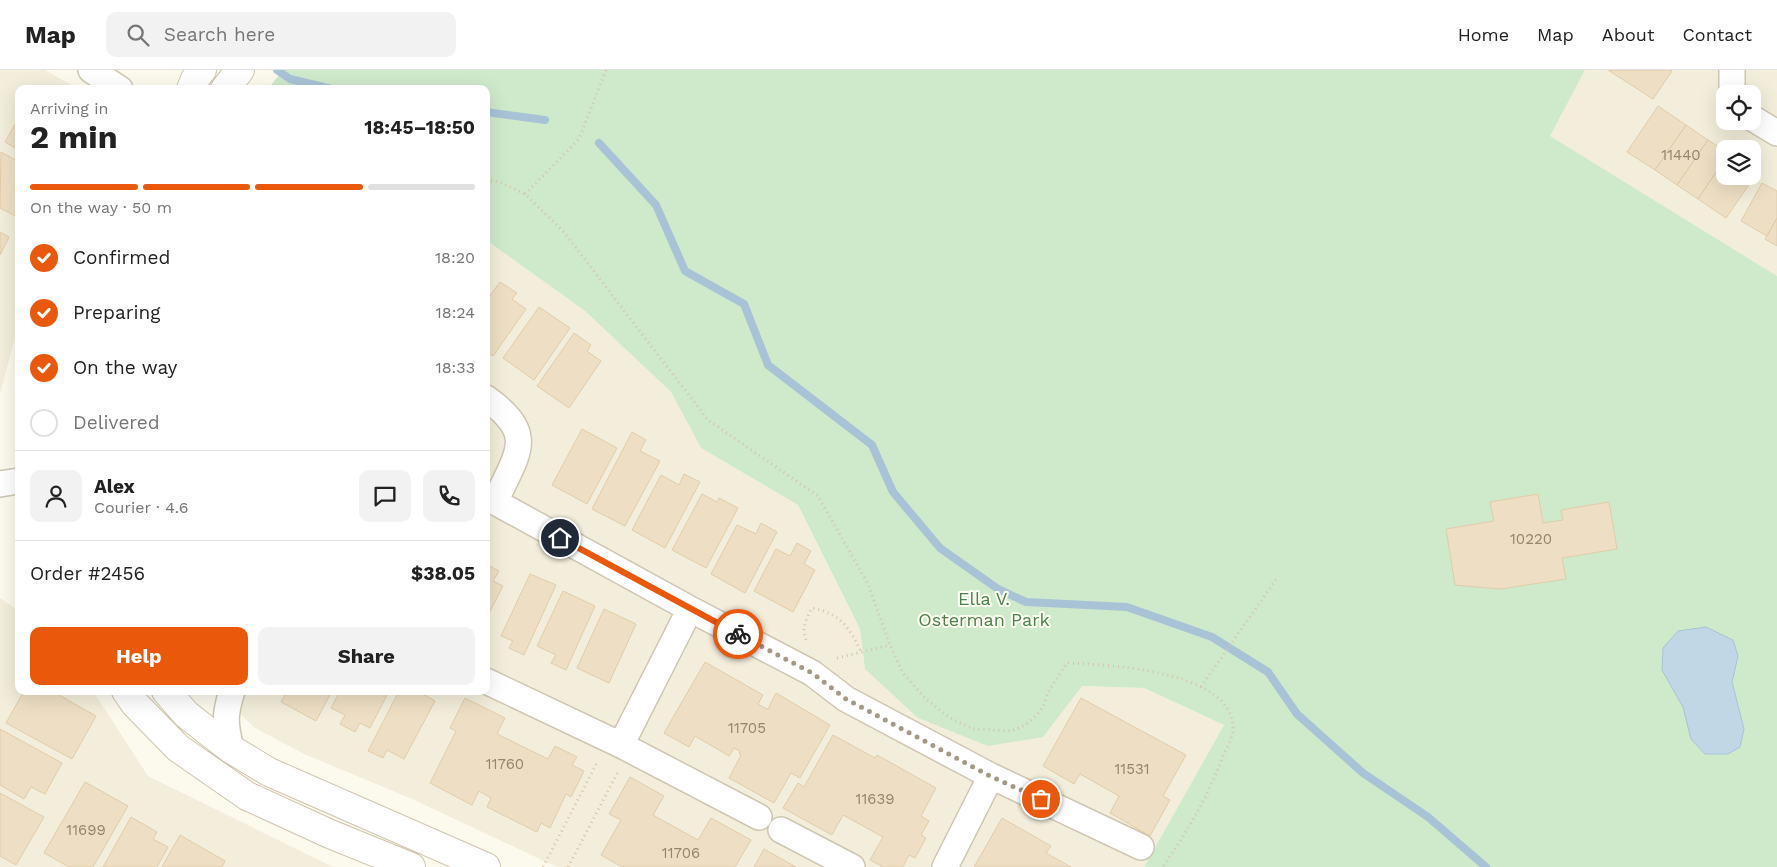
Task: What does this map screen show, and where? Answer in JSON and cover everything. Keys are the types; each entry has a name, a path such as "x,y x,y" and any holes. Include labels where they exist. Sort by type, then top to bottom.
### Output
{"street":[{"path":"91,70 114,85"},
{"path":"193,85 202,70"},
{"path":"228,85 240,70"},
{"path":"1732,70 1732,85"},
{"path":"1761,123 1777,133"},
{"path":"490,401 503,410 519,434 518,449 491,499 690,609 815,666 846,699 990,776 1142,847"},
{"path":"0,484 15,482"},
{"path":"621,745 690,609"},
{"path":"490,684 621,745 758,817"},
{"path":"129,695 135,704 178,748 247,796 330,834 411,867"},
{"path":"169,695 186,714 231,749 269,772 486,867"},
{"path":"231,695 226,708 225,724 231,749"},
{"path":"945,867 990,776"},
{"path":"781,830 852,867"}],"path":[{"path":"525,194 578,139 606,70"},
{"path":"490,181 499,182 525,194 563,231 592,266 708,420 818,496 868,584 890,645 903,673 927,700 950,718 973,729 1011,731 1025,725 1043,707 1048,692 1067,664 1123,666 1164,674 1201,687 1217,696 1228,708 1233,732 1213,782 1194,821 1164,867"},
{"path":"1201,687 1277,578"},
{"path":"862,652 852,631 838,618 823,610 812,608 803,634 815,666 890,645"},
{"path":"543,867 598,761 621,745"},
{"path":"568,867 621,766 621,745"}],"shaded area":[{"path":"0,70 45,70 71,85 15,85 15,339 0,393"},
{"path":"1585,70 1777,70 1777,276 1549,136"},
{"path":"490,243 585,311 671,392 701,448 798,505 860,629 865,669 1043,737 1081,686 1144,688 1224,725 1144,867 557,867 412,799 304,754 255,728 219,695 490,695"},
{"path":"0,598 15,608 15,695 96,695 148,776 333,867 0,867"}],"green space":[{"name":"Ella V. Osterman Park","path":"283,70 1585,70 1550,136 1777,276 1777,867 1144,867 1224,725 1144,688 1082,686 1043,737 988,746 918,718 865,669 860,629 798,505 701,448 671,392 585,311 490,243 490,85 271,85"}],"water":[{"path":"1706,627 1733,640 1738,656 1732,682 1744,729 1740,747 1728,754 1705,754 1691,739 1683,707 1662,670 1663,648 1678,631"}],"building":[{"path":"1608,70 1670,70 1672,71 1653,99"},
{"path":"1658,106 1686,125 1655,170 1627,152"},
{"path":"15,124 15,148 5,142"},
{"path":"1686,125 1708,140 1677,185 1655,170"},
{"path":"1708,140 1716,145 1716,172 1698,199 1677,185"},
{"path":"1,152 15,160 15,216 0,208"},
{"path":"1716,172 1716,185 1749,185 1726,218 1698,199"},
{"path":"1762,183 1777,191 1777,218 1767,236 1741,221"},
{"path":"1777,218 1777,246 1765,239"},
{"path":"0,232 9,237 0,255"},
{"path":"500,282 517,293 512,299 526,309 493,356 490,354 490,296"},
{"path":"539,307 570,328 534,380 503,358"},
{"path":"574,333 591,345 587,351 601,361 569,408 537,386"},
{"path":"582,429 617,448 587,504 552,485"},
{"path":"632,432 646,440 640,451 660,461 625,526 592,509"},
{"path":"684,474 700,482 665,548 632,530 661,475 679,485"},
{"path":"702,494 717,502 719,498 738,508 706,568 672,550"},
{"path":"1538,494 1543,523 1563,520 1561,510 1609,502 1617,549 1562,558 1566,579 1500,589 1455,585 1446,529 1494,521 1490,502"},
{"path":"761,523 777,532 745,593 711,574 737,525 756,534"},
{"path":"797,543 811,551 804,564 815,570 793,612 754,591 776,549 790,556"},
{"path":"490,566 499,571 493,581 503,586 490,611"},
{"path":"530,574 556,585 524,655 509,648 513,641 501,636"},
{"path":"563,591 595,606 566,670 551,663 556,655 537,646"},
{"path":"604,609 636,624 609,683 577,668"},
{"path":"705,662 763,695 758,704 765,708 768,709 776,693 830,725 800,778 791,773 774,803 729,778 741,755 739,754 740,751 734,748 729,756 695,736 689,747 664,733"},
{"path":"22,695 59,695 96,716 72,759 6,723"},
{"path":"285,695 330,695 316,721 281,702"},
{"path":"338,695 387,695 370,728 360,723 355,732 340,724 345,715 331,708"},
{"path":"397,695 425,695 435,701 404,759 387,750 383,758 368,751"},
{"path":"465,698 505,718 497,734 548,759 555,746 577,757 572,765 584,771 571,797 566,794 550,828 541,823 537,832 487,807 491,798 479,791 472,805 430,783 456,731 450,728"},
{"path":"1081,698 1186,755 1163,796 1170,800 1150,836 1110,813 1119,796 1080,774 1074,784 1043,766"},
{"path":"0,729 62,763 45,794 31,787 24,799 0,785"},
{"path":"833,735 875,758 877,755 936,788 921,816 929,821 921,835 926,838 915,858 909,855 903,867 883,867 870,860 883,837 843,815 832,835 783,808 798,783 804,787"},
{"path":"630,777 664,796 653,815 698,840 711,818 751,840 735,867 622,867 601,855 621,820 609,814"},
{"path":"85,782 128,806 93,867 69,867 44,853"},
{"path":"0,793 44,817 16,865 0,856"},
{"path":"131,817 157,832 153,839 168,847 157,867 103,867"},
{"path":"1002,818 1051,846 1046,853 1071,867 974,867"},
{"path":"180,835 225,861 222,867 162,867"},
{"path":"764,849 796,867 754,867"}],"waterway":[{"path":"277,70 290,79 315,85"},
{"path":"490,113 545,120"},
{"path":"599,143 656,205 685,271 744,304 768,365 872,445 893,492 940,548 998,589 1026,602 1127,607 1212,637 1268,672 1297,714 1363,773 1428,817 1486,867"}],"way so far":[{"path":"738,634 812,673 846,699 990,776 1041,799"}],"route":[{"path":"560,538 738,634"}]}
